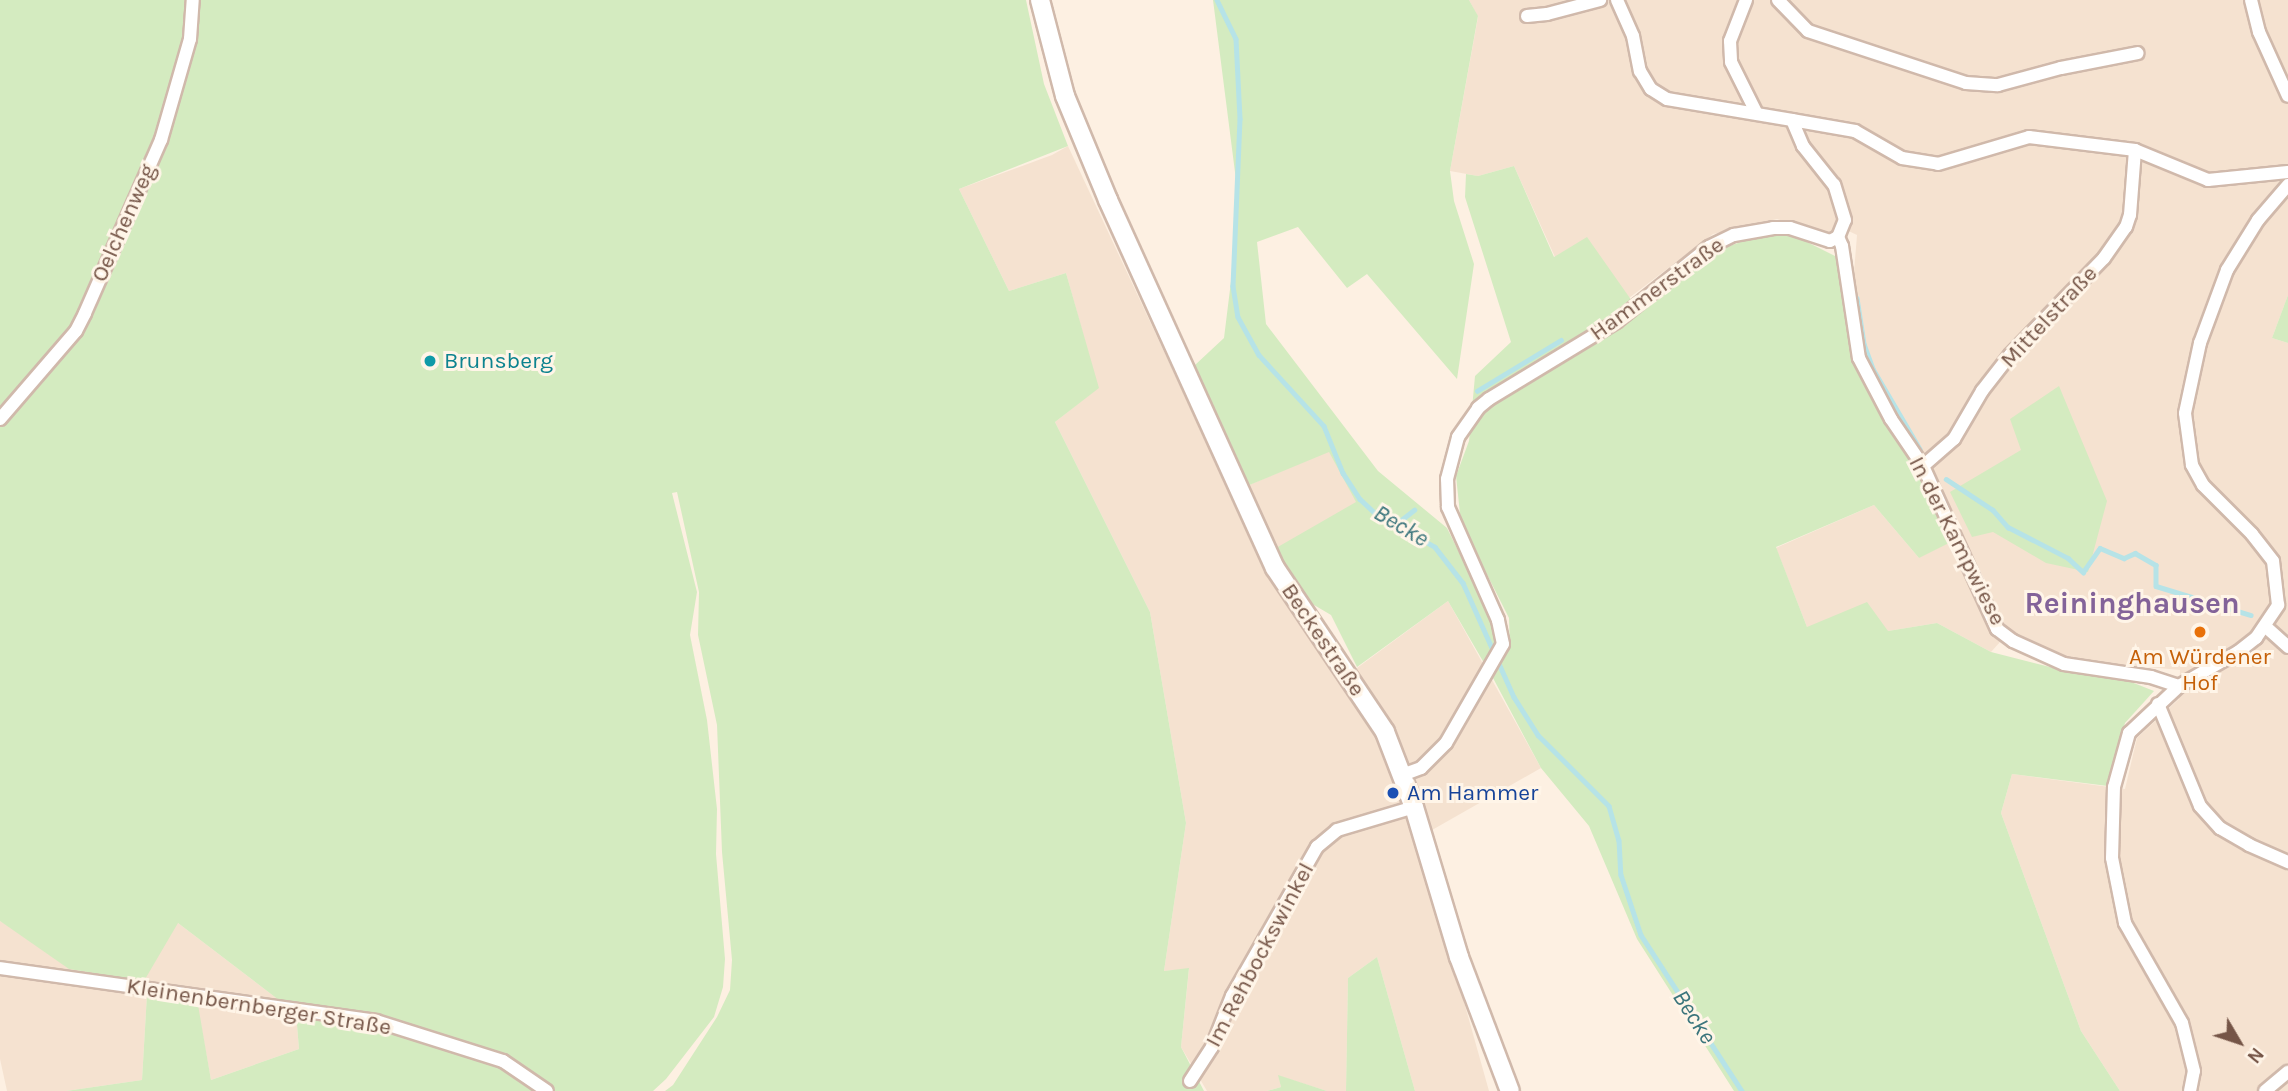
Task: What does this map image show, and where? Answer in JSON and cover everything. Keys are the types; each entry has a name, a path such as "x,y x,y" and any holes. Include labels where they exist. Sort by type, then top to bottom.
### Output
{"main road":[{"name":"Beckestraße","path":"1040,0 1065,96 1108,200 1275,568 1385,732 1414,807 1459,957 1510,1091"}],"street":[{"name":"Oelchenweg","path":"0,419 76,331 85,313 160,140 188,49 193,0"},
{"path":"1527,16 1547,14 1600,0"},
{"path":"1617,0 1633,36 1640,71 1651,89 1667,99 1756,112 1855,131 1902,158 1938,164 2029,137 2135,150 2208,180 2288,172"},
{"path":"1745,0 1730,41 1731,62 1756,112"},
{"path":"1778,0 1808,31 1966,83 1998,85 2138,52"},
{"path":"2251,0 2259,32 2288,96"},
{"path":"1792,120 1803,146 1835,185 1845,220 1838,237"},
{"name":"Mittelstraße","path":"1923,466 1954,439 1982,391 2010,355 2104,258 2126,227 2130,215 2135,150"},
{"path":"2190,1091 2194,1071 2182,1023 2125,923 2112,858 2114,787 2129,733 2179,686 2238,652 2266,627 2277,605 2273,561 2252,534 2203,485 2192,465 2185,413 2200,343 2227,270 2258,220 2288,185"},
{"name":"Hammerstraße","path":"1402,775 1421,768 1446,743 1503,644 1498,620 1448,507 1447,479 1451,458 1458,437 1475,412 1489,399 1616,322 1709,247 1721,241 1734,235 1773,228 1790,228 1830,241 1838,237"},
{"name":"In der Kampwiese","path":"1838,237 1842,246 1859,358 1891,419 1923,466 1997,629 2013,641 2064,664 2151,677 2179,686"},
{"path":"2266,627 2288,647"},
{"path":"2158,704 2200,806 2220,828 2249,845 2288,862"},
{"name":"Im Rehbockswinkel","path":"1190,1081 1212,1047 1232,996 1317,847 1337,830 1414,807"},
{"name":"Kleinenbernberger Straße","path":"0,968 376,1021 503,1061 547,1091"},
{"path":"2265,1091 2288,1072"}],"shaded area":[{"path":"1469,0 2288,0 2288,295 2272,338 2288,343 2288,1091 2120,1091 2081,1031 2001,813 2012,774 2125,789 2137,738 2179,699 2180,670 2062,659 2009,632 1991,652 1937,623 1888,631 1807,627 1776,548 1874,505 1919,558 1859,358 1851,310 1857,235 1836,225 1831,232 1822,235 1777,219 1713,234 1629,298 1587,238 1555,257 1514,166 1478,176 1450,171 1478,17"},
{"path":"1068,146 1230,493 1329,451 1357,503 1263,557 1342,679 1448,601 1541,768 1418,838 1489,1091 1415,1091 1377,957 1348,978 1346,1091 1327,1091 1279,1076 1281,1087 1267,1091 1207,1091 1181,1047 1189,969 1164,971 1186,823 1150,612 1055,422 1098,388 1066,273 1009,291 959,189 1052,155"},
{"path":"0,921 8,925 178,923 296,1013 299,1049 211,1080 195,993 147,994 142,1080 66,1091 7,1091 0,1059"}],"green space":[{"path":"0,0 191,0 192,11 159,138 83,313 0,417"},
{"path":"195,0 1026,0 1044,84 1068,146 959,189 1009,291 1066,273 1099,388 1055,422 1150,612 1186,823 1164,971 1189,968 1181,1047 1204,1091 665,1091 673,1085 717,1017 730,990 732,960 722,852 717,725 698,635 699,592 677,492 672,493 697,592 690,635 707,720 717,809 716,854 725,959 723,987 714,1017 666,1079 653,1091 555,1091 504,1057 288,1007 178,923 144,981 69,969 0,921 0,422 77,332 162,140"},
{"path":"1213,0 1469,0 1478,16 1450,171 1454,201 1474,264 1457,379 1367,274 1347,288 1298,227 1257,242 1266,324 1378,471 1447,528 1491,617 1497,641 1484,663 1448,601 1357,667 1331,615 1309,602 1276,548 1356,502 1329,452 1247,486 1195,365 1224,338 1235,249 1236,180"},
{"path":"1514,166 1554,257 1587,237 1639,311 1716,251 1757,236 1793,235 1835,256 1851,310 1859,358 1959,538 1919,558 1874,505 1776,547 1807,627 1867,602 1888,631 1937,623 1991,652 2058,669 2121,678 2154,691 2125,723 2108,786 2012,774 2001,813 2081,1031 2120,1091 1734,1091 1637,939 1589,826 1541,768 1493,678 1510,648 1509,618 1461,523 1456,476 1469,441 1475,376 1511,342 1465,197 1466,174 1478,176"},
{"path":"2288,295 2288,343 2272,338"},
{"path":"2059,386 2107,501 2088,572 2046,563 1993,532 1972,537 1950,492 2021,450 2010,419"},
{"path":"1377,957 1415,1091 1346,1091 1348,978"},
{"path":"147,994 197,999 211,1080 299,1049 296,1013 375,1025 500,1065 540,1091 66,1091 142,1080"},
{"path":"1278,1075 1327,1091 1267,1091 1281,1087"}],"waterway":[{"name":"Becke","path":"1217,0 1236,39 1240,119 1233,286 1238,317 1259,355 1324,426 1343,473 1360,499 1375,513 1435,547 1463,583 1514,697 1538,735 1609,806 1619,840 1621,875 1641,935 1742,1091"},
{"path":"1857,298 1864,344 1873,369 1920,449"},
{"path":"1477,391 1561,340"},
{"path":"1946,479 1993,510 2008,527 2068,558 2083,572 2100,548 2124,558 2135,553 2156,565 2156,586 2251,615"},
{"path":"1396,524 1414,510"}],"place":[{"name":"Brunsberg","path":"430,361"},
{"name":"Am Würdener Hof","path":"2200,632"},
{"name":"Am Hammer","path":"1393,793"}],"district":[{"name":"Reininghausen","path":"2132,603"}]}
